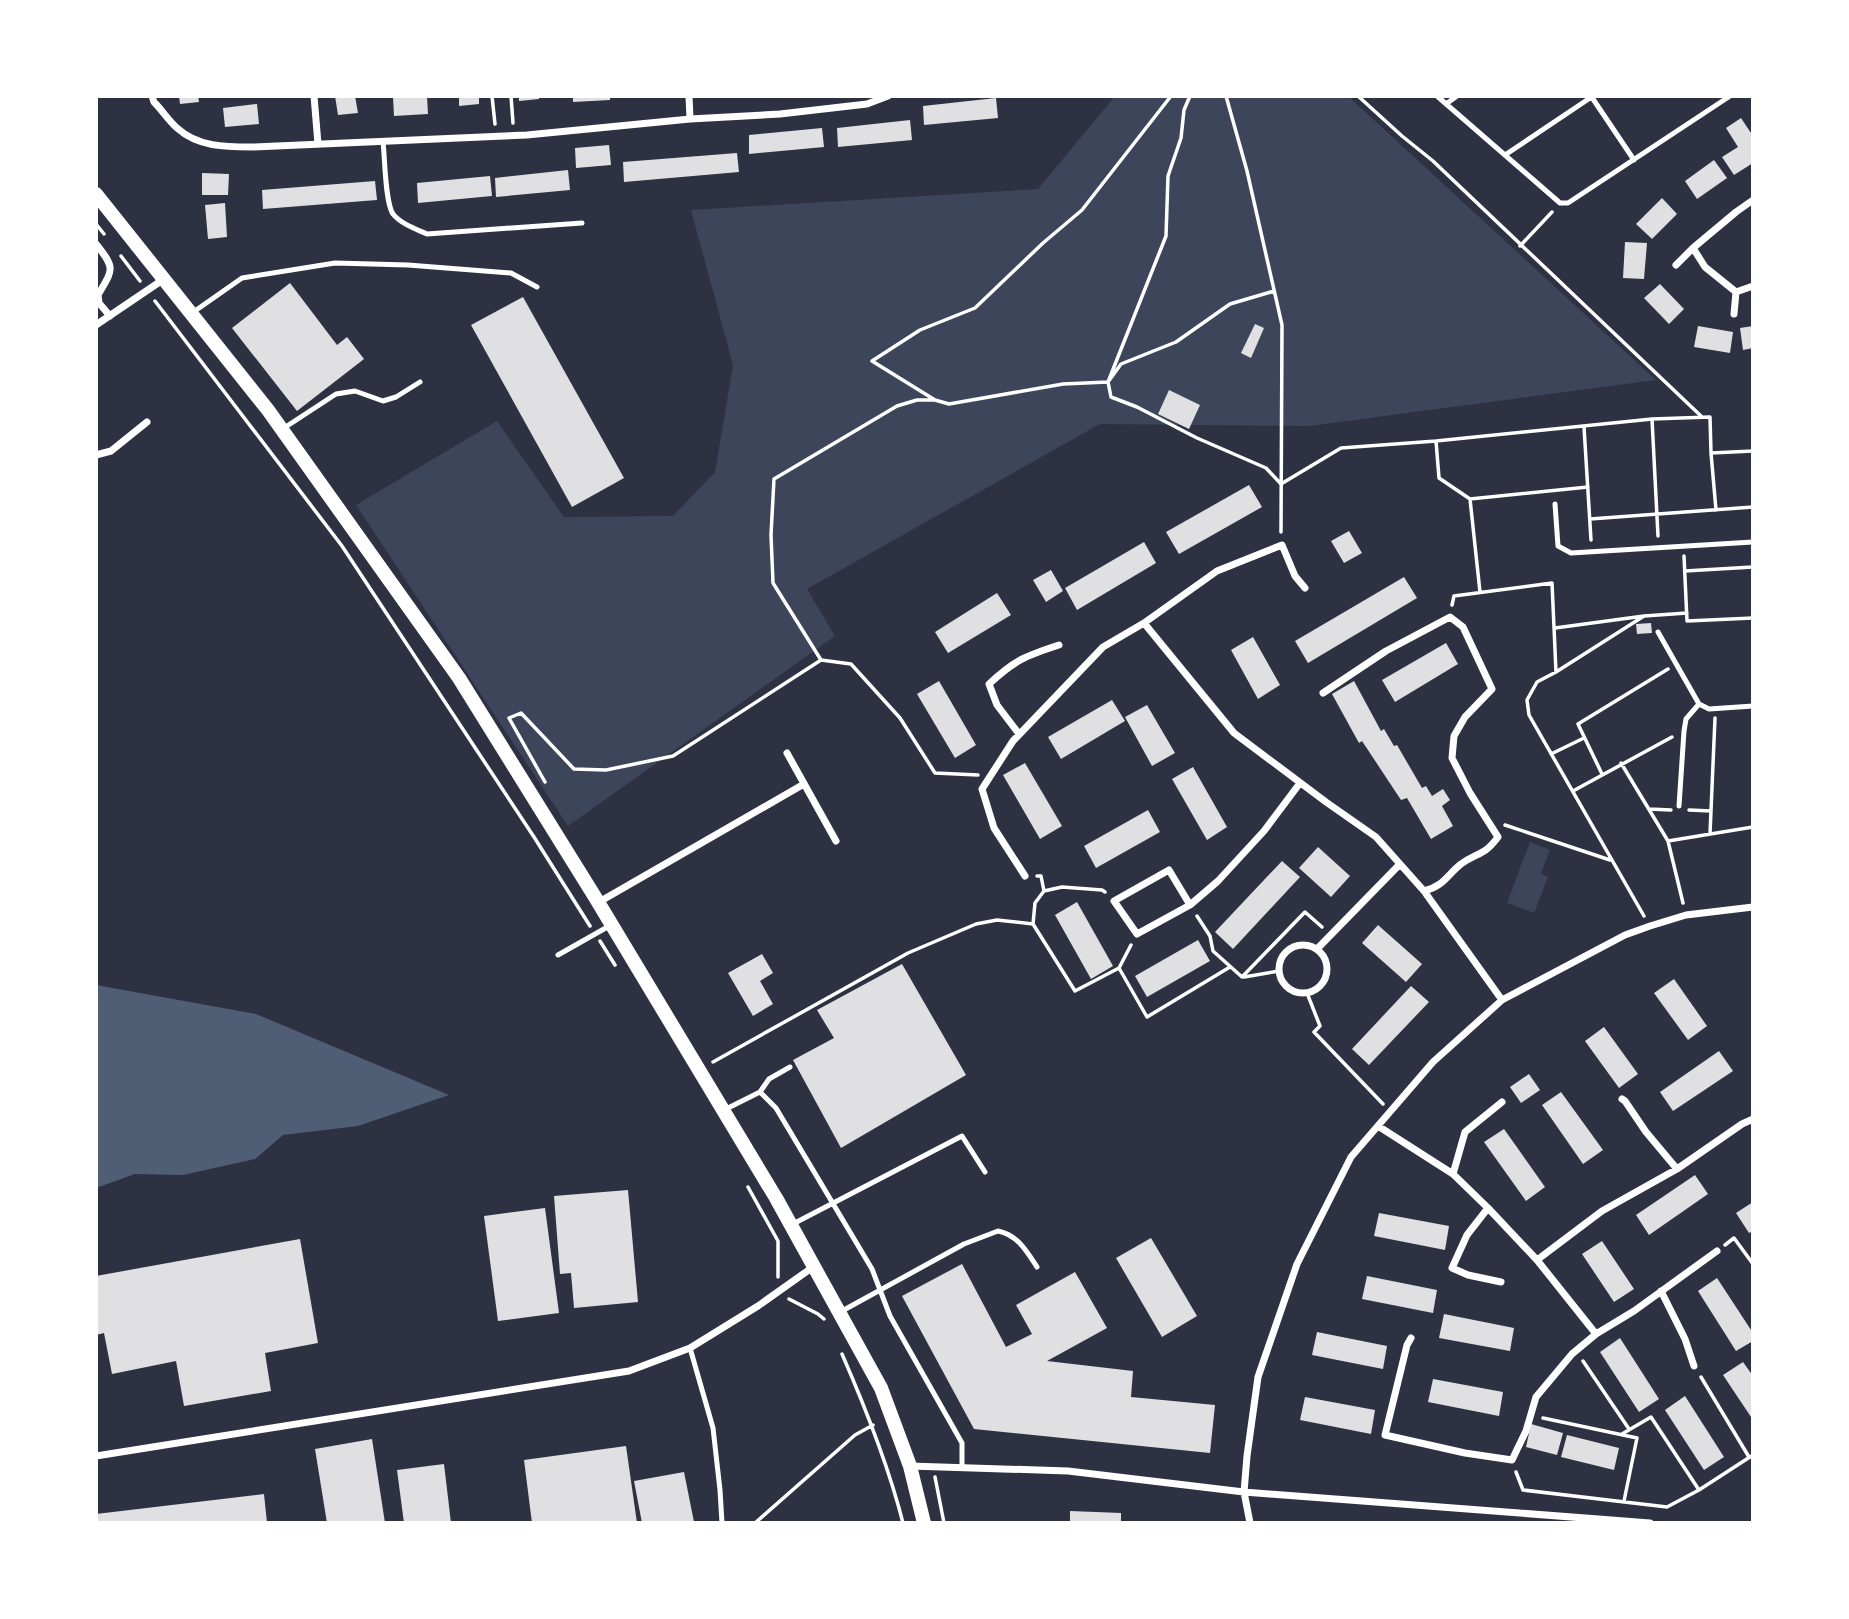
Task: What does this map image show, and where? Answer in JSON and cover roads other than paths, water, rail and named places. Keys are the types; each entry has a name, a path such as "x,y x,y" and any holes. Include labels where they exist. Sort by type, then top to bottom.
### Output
{"main road":[{"path":"96,194 282,430 460,678 723,1110 791,1225 881,1388 909,1466 924,1523"}],"street":[{"path":"152,96 154,102 177,128 196,140 220,147 514,136 690,119 780,114 867,104 888,96"},
{"path":"314,96 318,145"},
{"path":"689,96 690,119"},
{"path":"1676,265 1753,200"},
{"path":"96,244 111,269 109,278 98,295 99,303 110,316"},
{"path":"1693,248 1706,267 1736,292"},
{"path":"96,325 165,279"},
{"path":"1736,292 1753,286"},
{"path":"1734,314 1736,292"},
{"path":"96,455 111,451 147,422"},
{"path":"1025,876 993,828 982,789 1020,734 1103,647 1144,623 1217,572 1282,545 1295,576 1305,588"},
{"path":"1323,693 1386,651 1450,617 1463,627 1492,689 1465,717 1454,736 1452,758 1498,837 1489,850 1462,863 1436,888 1424,891"},
{"path":"1144,623 1234,733 1376,837 1424,891 1502,1000"},
{"path":"1020,734 997,705 989,684 1008,666 1028,655 1059,645"},
{"path":"787,753 836,841"},
{"path":"1190,905 1169,870 1114,901 1137,934 1190,905 1255,841 1300,783"},
{"path":"598,903 804,784"},
{"path":"1317,948 1400,864"},
{"path":"1251,1523 1244,1492 1258,1377 1297,1264 1351,1157 1433,1062 1502,1000 1625,935 1686,915 1753,908"},
{"path":"1302,944 1317,948 1326,962 1326,978 1315,990 1307,993 1291,990 1281,979 1279,971 1282,956 1302,944"},
{"path":"1622,1099 1677,1169"},
{"path":"1453,1174 1465,1132 1502,1102"},
{"path":"1537,1260 1602,1211 1677,1169 1753,1119"},
{"path":"1378,1126 1453,1174 1537,1260 1596,1334"},
{"path":"1488,1208 1467,1235 1452,1268 1468,1275 1501,1282"},
{"path":"1411,1338 1385,1435 1465,1453 1512,1460 1526,1431 1536,1396 1576,1351 1596,1334 1634,1311 1717,1251"},
{"path":"96,1456 629,1371 690,1348 778,1293 813,1267"},
{"path":"1661,1291 1685,1339 1694,1366"},
{"path":"909,1466 1068,1471 1244,1492 1650,1523"}],"lane":[{"path":"1437,96 1560,203 1568,203 1730,96"},
{"path":"1446,104 1457,96"},
{"path":"1712,96 1718,104"},
{"path":"1505,155 1592,97 1634,160"},
{"path":"383,142 388,201 393,214 409,226 427,234 582,223"},
{"path":"192,313 242,278 335,263 408,265 511,273 537,287"},
{"path":"282,430 336,394 355,391 383,401 396,397 421,382"},
{"path":"1555,504 1558,546 1571,553 1753,541"},
{"path":"1658,632 1699,704 1709,709 1753,706"},
{"path":"1679,806 1686,719 1699,704"},
{"path":"558,955 611,925"},
{"path":"723,1110 760,1092 769,1079 790,1067"},
{"path":"760,1092 776,1108 872,1269 890,1316 962,1443 962,1467"},
{"path":"791,1225 962,1136 985,1172"},
{"path":"839,1312 964,1244 998,1231 1006,1232 1024,1247 1037,1267"},
{"path":"690,1348 713,1428 722,1523"}]}
